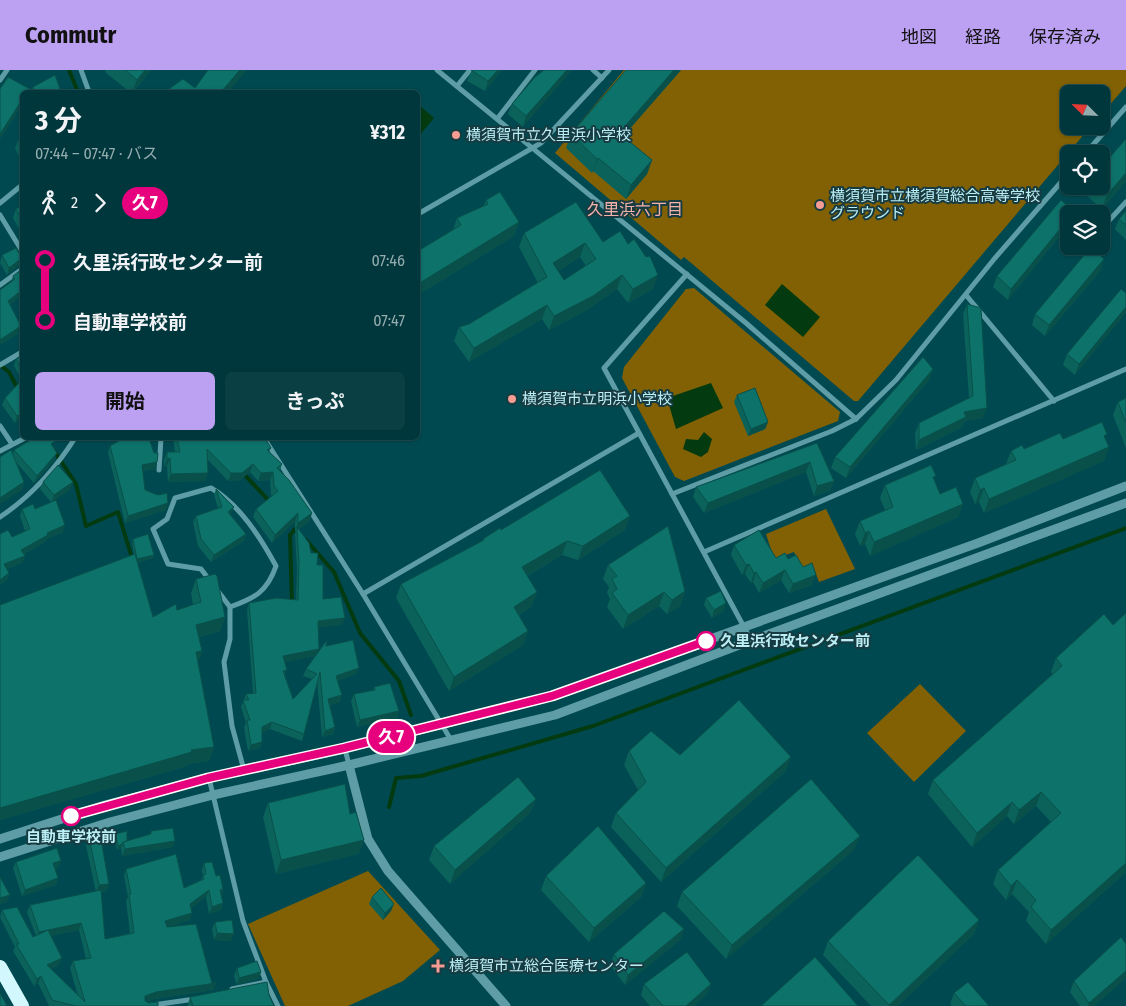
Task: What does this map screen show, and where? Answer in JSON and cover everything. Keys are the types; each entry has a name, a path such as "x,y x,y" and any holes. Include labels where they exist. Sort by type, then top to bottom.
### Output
{"highway":[{"path":"0,967 23,1005"}],"street":[{"path":"0,80 7,70"},
{"path":"81,70 88,90"},
{"path":"437,70 686,274 856,419"},
{"path":"457,86 470,70"},
{"path":"497,119 535,70"},
{"path":"593,70 602,78"},
{"path":"420,213 541,143 609,70"},
{"path":"1093,145 1126,107"},
{"path":"672,494 832,431 856,419 896,380 1060,184"},
{"path":"0,203 20,187"},
{"path":"1110,219 1126,202"},
{"path":"0,215 20,248"},
{"path":"0,285 20,270"},
{"path":"686,274 604,368 751,640"},
{"path":"966,295 1054,401"},
{"path":"0,366 20,353"},
{"path":"704,552 1126,369"},
{"path":"0,426 12,444"},
{"path":"363,594 639,433"},
{"path":"0,451 21,440"},
{"path":"0,517 15,507 60,460 74,440"},
{"path":"159,470 161,440"},
{"path":"265,440 363,594 451,740"},
{"path":"0,839 106,805 208,778 441,725 552,696 1126,486"},
{"path":"230,607 248,600 270,584 276,566 263,542 227,497 211,488 175,498 167,519 153,529 168,564 201,569 230,607 230,639 224,662 232,726 244,770"},
{"path":"0,858 110,822 212,795 349,765 554,715 751,640 1126,503"},
{"path":"344,748 368,839 388,871 506,1006"},
{"path":"208,778 243,921 266,982 278,1006"},
{"path":"226,991 266,982"},
{"path":"146,1006 201,998"}],"shaded area":[{"name":"横須賀市立横須賀総合高等学校 グラウンド","path":"624,70 1126,70 1126,86 1110,105 1110,85 1060,85 1060,135 1083,135 1075,145 1060,145 1060,163 858,401 854,401 684,257 681,260 555,153"},
{"path":"420,106 434,118 420,135"},
{"path":"782,284 820,317 803,337 765,305"},
{"path":"694,288 840,412 838,421 684,481 675,477 622,378 624,367 686,289"},
{"path":"711,383 723,408 676,429 667,398"},
{"path":"704,432 712,439 708,452 701,457 683,449 686,439 698,440"},
{"path":"826,509 855,569 819,582 813,566 802,569 794,552 774,559 766,534"},
{"path":"920,684 966,731 914,782 867,733"},
{"path":"368,871 440,950 403,981 348,1006 285,1006 248,924"}],"building":[{"path":"125,70 145,70 137,80"},
{"path":"208,70 240,70 223,90 169,89 183,79 195,88"},
{"path":"471,70 498,70 488,81"},
{"path":"544,70 567,70 526,116 512,104 535,77"},
{"path":"626,70 674,70 619,133 652,160 631,185 597,159 571,134"},
{"path":"55,75 60,89 34,90 33,87"},
{"path":"8,77 30,89 20,90 20,103 0,134 0,89"},
{"path":"1126,139 1126,173 1110,192 1110,157"},
{"path":"500,192 519,222 420,283 420,250 461,225 457,218 488,204 486,200"},
{"path":"1061,200 1066,205 1060,205 1060,229 1011,289 997,276"},
{"path":"576,202 603,242 620,231 628,244 634,239 646,257 650,256 658,275 633,289 622,275 593,296 554,316 547,305 474,348 459,327 469,324 547,277 524,233","holes":["585,243 596,259 564,280 553,263"]},
{"path":"20,206 20,216 16,209"},
{"path":"1126,211 1126,225 1119,219"},
{"path":"16,248 20,255 20,260 9,268 2,255"},
{"path":"1084,255 1100,255 1104,259 1049,325 1035,314"},
{"path":"20,271 20,292 8,301 20,327 0,340 0,290 15,279 13,276"},
{"path":"1121,289 1126,293 1126,307 1079,364 1067,354"},
{"path":"967,304 981,308 987,408 964,412 966,417 919,440 919,423 973,396"},
{"path":"20,356 20,366 16,359"},
{"path":"923,357 933,369 850,467 835,457"},
{"path":"20,382 20,415 17,416 5,398"},
{"path":"755,388 768,422 751,429 737,395"},
{"path":"1126,398 1126,423 1118,402"},
{"path":"1102,422 1107,434 1104,436 1109,447 989,499 984,488 980,490 975,478 1016,460 1011,451 1022,445 1024,449 1060,433 1063,439"},
{"path":"31,440 54,440 51,444 57,453 37,476 14,450"},
{"path":"120,440 150,440 154,453 158,453 157,462 142,465 145,490 158,495 167,493 168,503 128,516 110,446"},
{"path":"177,440 266,440 271,448 267,450 282,464 277,468 289,480 312,513 298,523 298,513 275,535 256,509 278,491 274,486 273,472 261,473 253,464 242,473 231,473 207,449 208,473 171,474 170,458 167,459 167,452 180,452"},
{"path":"817,443 834,481 817,486 810,462 708,503 696,487"},
{"path":"11,450 24,482 0,498 0,457"},
{"path":"58,465 73,482 54,495 43,482"},
{"path":"931,465 936,476 933,477 940,494 956,487 963,504 874,542 869,531 865,533 860,521 893,507 885,485"},
{"path":"600,470 630,516 583,546 567,541 522,567 537,592 514,607 528,631 454,677 401,584 484,540 500,528 501,530"},
{"path":"216,489 234,507 228,512 246,534 214,555 201,539 196,516 222,507"},
{"path":"56,500 65,525 47,533 48,535 21,550 25,556 4,564 9,573 0,580 0,534 8,530 12,537 30,529 22,509 33,504 35,509"},
{"path":"668,526 685,591 672,600 664,592 628,615 612,593 617,589 612,579 617,576 608,565"},
{"path":"297,527 309,543 311,553 318,553 317,565 323,565 323,599 341,597 345,618 318,621 319,649 283,656 287,670 283,671 293,699 317,674 306,669 327,640 326,646 353,640 359,668 336,676 342,695 328,699 335,727 325,731 320,672 304,734 272,722 262,727 262,742 251,745 247,720 250,720 243,700 249,700 246,694 256,693 249,603 276,598 298,600 299,563"},
{"path":"759,530 776,558 785,553 788,559 796,555 803,567 812,563 816,575 793,584 785,570 763,583 749,564 746,565 734,545"},
{"path":"148,534 154,555 137,559 133,539"},
{"path":"135,554 153,617 176,604 177,610 201,602 196,579 215,574 217,576 225,617 196,625 202,651 196,652 214,747 191,750 192,752 0,808 0,605"},
{"path":"721,591 726,603 714,610 706,598"},
{"path":"1126,613 1126,863 1051,930 1031,907 1036,900 1017,880 1011,886 998,870 1061,813 1041,792 1019,810 1012,802 977,833 933,780 1062,666 1056,658 1104,614 1113,625"},
{"path":"390,683 399,711 360,720 354,694 375,690 374,687"},
{"path":"739,700 791,757 666,868 616,813 646,782 629,751 651,731 680,755"},
{"path":"518,777 536,799 455,870 434,846"},
{"path":"811,779 860,836 732,945 682,892"},
{"path":"345,784 350,814 356,812 364,840 281,860 268,803"},
{"path":"598,826 646,883 594,928 546,876"},
{"path":"173,828 175,841 125,849 123,842 151,834 151,831"},
{"path":"127,831 127,841 118,846 115,834"},
{"path":"100,834 109,884 99,885 89,838"},
{"path":"57,848 61,861 53,863 58,878 25,890 16,862"},
{"path":"176,854 184,888 204,879 203,875 206,874 204,863 212,862 216,876 220,875 223,889 220,890 223,903 212,907 209,890 190,904 192,913 165,921 167,927 196,924 212,983 216,983 156,992 145,996 145,1001 149,1003 158,1002 158,1006 76,1006 52,1000 41,976 37,979 16,944 19,944 2,910 17,907 33,937 48,930 39,932 30,905 101,890 105,939 134,933 129,894 131,894 126,869","holes":["81,923 91,958 73,961 85,1002 47,965 62,958 48,930"]},
{"path":"918,855 979,920 889,1005 828,941"},
{"path":"0,877 10,895 0,898"},
{"path":"381,888 394,904 385,913 372,897"},
{"path":"664,911 684,929 628,975 614,954"},
{"path":"232,920 234,934 217,933 215,922"},
{"path":"1121,937 1126,944 1126,971 1089,1003 1074,981"},
{"path":"687,952 711,984 686,1006 663,1006 644,984"},
{"path":"815,957 858,1006 761,1006"},
{"path":"257,961 261,972 239,978 237,968"},
{"path":"267,982 269,995 274,1006 193,1006 190,997"},
{"path":"968,982 989,1006 966,1006 954,993"},
{"path":"0,993 7,1006 0,1006"}],"waterway":[{"path":"69,70 77,90"},
{"path":"0,365 9,372 20,393"},
{"path":"55,452 76,484 86,526 118,512 132,558"},
{"path":"242,472 270,502"},
{"path":"389,807 396,778 421,776 593,726 1126,528"},
{"path":"292,604 290,535 295,529"},
{"path":"306,540 334,572 360,633 399,681 411,715"}],"bus line":[{"name":"久7","path":"71,816 208,778 441,725 552,696 706,641"}],"place":[{"name":"横須賀市立久里浜小学校","path":"456,135"},
{"name":"横須賀市立横須賀総合高等学校 グラウンド","path":"820,205"},
{"name":"横須賀市立明浜小学校","path":"512,399"},
{"name":"久里浜行政センター前","path":"706,641"},
{"name":"自動車学校前","path":"71,816"},
{"name":"横須賀市立総合医療センター","path":"438,966"}],"district":[{"name":"久里浜六丁目","path":"635,209"}]}
